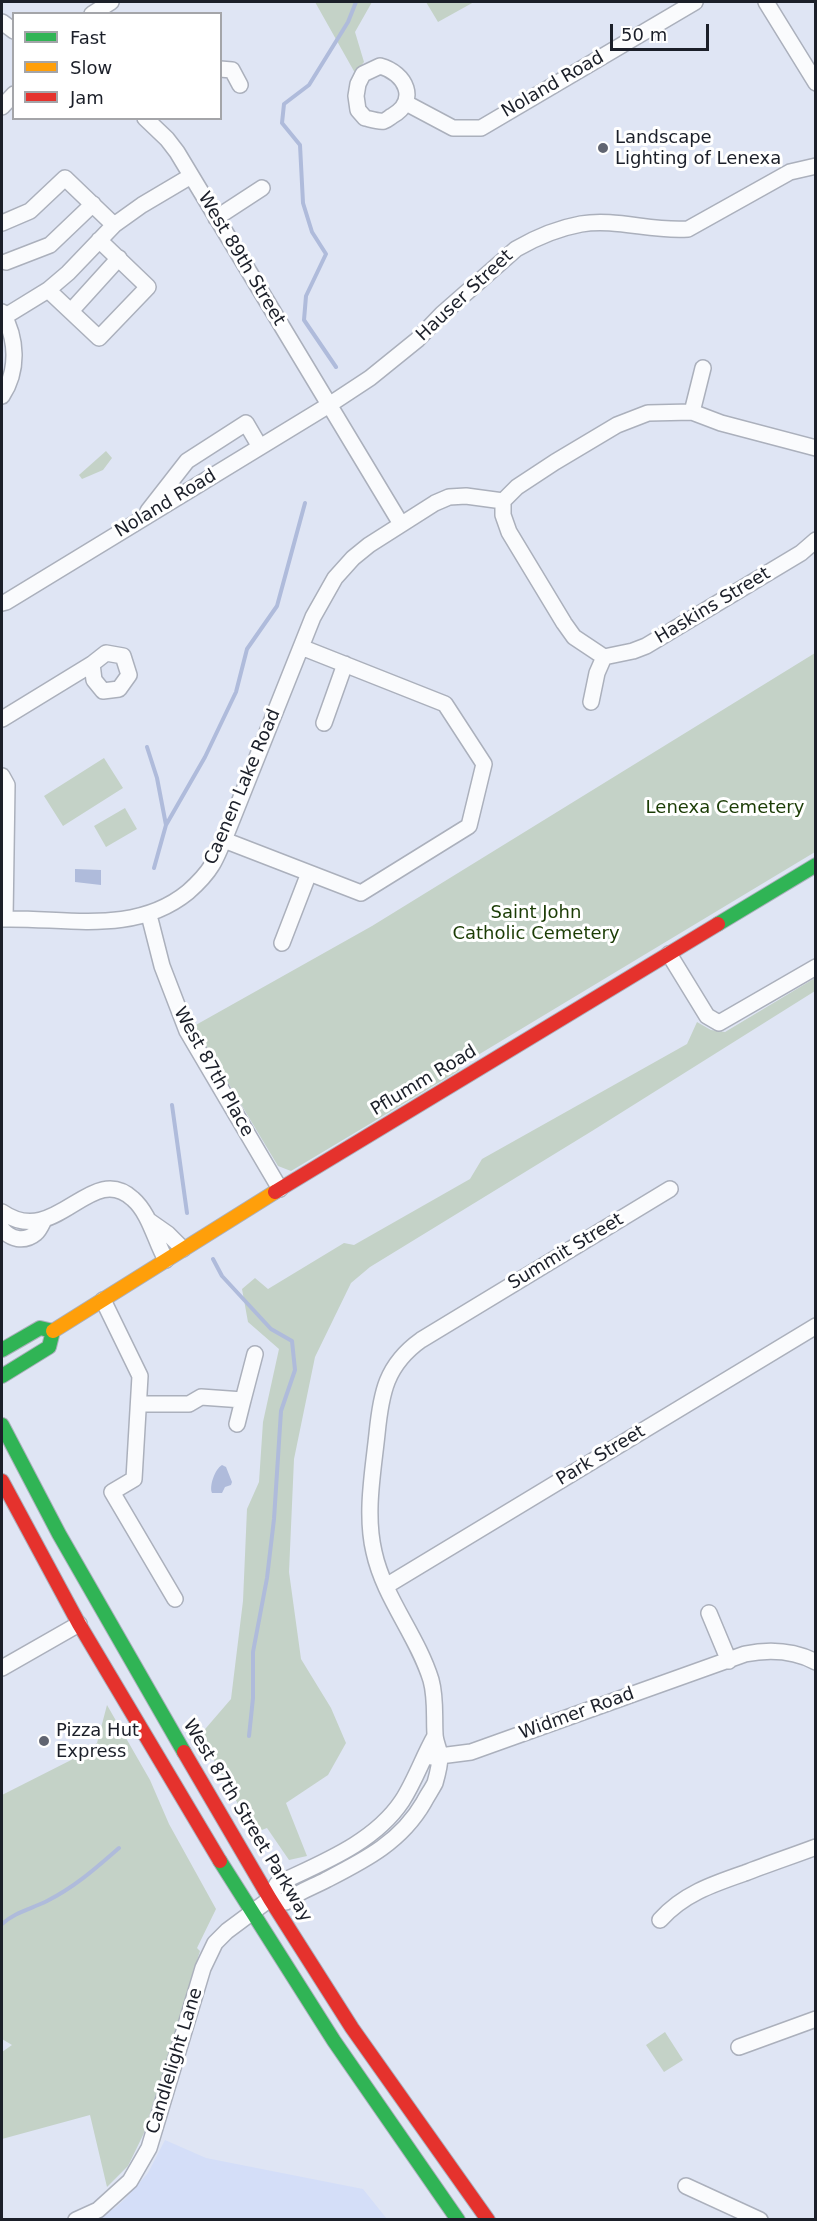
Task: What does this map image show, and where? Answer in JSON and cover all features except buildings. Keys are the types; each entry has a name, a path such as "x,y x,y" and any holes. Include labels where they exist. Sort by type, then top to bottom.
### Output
{"main road":[{"name":"Pflumm Road","path":"53,1331 280,1189 816,866"},
{"path":"2,1350 40,1328 53,1331 49,1347 2,1376"},
{"name":"West 87th Street Parkway","path":"2,1425 59,1534 270,1899 352,2028 488,2220"},
{"path":"2,1481 78,1624 252,1914 334,2041 458,2220"},
{"path":"78,1624 94,1627 102,1633 159,1728 175,1736"}],"street":[{"path":"95,12 111,2"},
{"name":"Noland Road","path":"406,104 453,128 481,128 694,2"},
{"path":"765,2 816,83"},
{"path":"222,69 232,70 240,85"},
{"name":"West 89th Street","path":"150,120 172,145 329,405"},
{"name":"Hauser Street","path":"329,405 400,355 481,278 516,249 527,243 582,224 688,229 790,172 816,166"},
{"path":"2,396 10,376 15,351 13,337 3,314 48,290 68,273 114,225 142,205 191,176"},
{"path":"2,223 30,211 65,178 114,225"},
{"path":"216,218 262,188"},
{"path":"3,261 50,245 93,204"},
{"path":"48,290 99,338 148,286 99,240"},
{"path":"71,311 119,258"},
{"path":"692,412 703,368"},
{"path":"329,405 400,524"},
{"name":"Noland Road","path":"2,603 329,405"},
{"path":"591,702 597,673 604,657 574,637 564,623 509,532 503,515 503,501 517,487 630,418 648,413 692,412 721,423 816,448"},
{"path":"143,518 187,461 246,423 260,447"},
{"name":"Caenen Lake Road","path":"3,919 113,922 149,915 176,902 197,884 212,866 320,602 335,578 361,551 435,503 449,497 466,496 503,501"},
{"name":"Haskins Street","path":"604,657 646,646 801,553 816,540"},
{"path":"224,840 361,893 469,826 483,764 445,704 301,647"},
{"path":"2,719 92,664"},
{"path":"324,723 345,664"},
{"path":"2,776 7,785 3,919"},
{"path":"282,944 309,873"},
{"name":"West 87th Place","path":"149,915 162,966 187,1031 280,1189"},
{"path":"669,954 707,1016 719,1023 816,967"},
{"path":"2,1212 9,1217 27,1222 44,1220 99,1189 118,1189 134,1199 148,1220 165,1260"},
{"name":"Summit Street","path":"463,1314 670,1189"},
{"path":"2,1229 9,1237 21,1239 36,1233 44,1220"},
{"path":"148,1220 168,1234 183,1249"},
{"path":"103,1300 140,1376 134,1479 112,1492 174,1599"},
{"name":"Candlelight Lane","path":"270,1899 286,1902 379,1852 397,1837 416,1816 435,1783 440,1757 435,1736 435,1700 427,1669 393,1604 374,1553 370,1527 371,1496 383,1388 396,1363 409,1348 463,1314"},
{"name":"Park Street","path":"386,1586 816,1326"},
{"path":"237,1424 255,1354"},
{"path":"139,1404 189,1404 201,1397 243,1400"},
{"path":"709,1613 729,1661"},
{"path":"2,1668 78,1624"},
{"name":"Widmer Road","path":"423,1758 471,1752 745,1654 779,1651 811,1660"},
{"name":"Candlelight Lane","path":"76,2220 98,2210 130,2181 149,2148 202,1968 215,1943 227,1931 270,1899 277,1884 346,1850 383,1823 403,1801 435,1736"},
{"path":"383,1823 397,1837"},
{"path":"660,1920 684,1898 703,1888 816,1847"},
{"path":"739,2047 816,2019"},
{"path":"686,2186 760,2220"}],"shaded area":[{"path":"75,869 101,870 101,885 75,882"},
{"path":"222,1465 226,1467 231,1485 225,1487 222,1493 212,1493 213,1478"},
{"path":"165,2140 206,2158 363,2189 387,2219 93,2220 115,2208 125,2199 148,2173"}],"green space":[{"path":"315,2 372,2 355,32 364,62 355,73"},
{"path":"426,2 474,2 438,22"},
{"path":"106,451 112,458 103,470 82,479 79,475"},
{"path":"815,653 815,852 458,1067 460,1070 291,1171 278,1166 194,1026 372,926"},
{"path":"104,758 123,788 63,826 44,796"},
{"path":"125,808 137,829 106,847 94,826"},
{"path":"815,978 815,991 370,1267 351,1283 315,1357 294,1459 289,1572 301,1659 331,1708 346,1743 328,1775 286,1803 307,1856 289,1860 267,1828 254,1833 200,1735 231,1699 243,1601 247,1509 259,1482 263,1422 279,1349 248,1322 242,1289 255,1278 268,1289 344,1243 354,1245 470,1179 482,1159 687,1044 697,1022 711,1030 725,1032"},
{"path":"107,1705 150,1780 169,1824 216,1909 197,1948 200,1951 144,2133 128,2166 107,2187 90,2115 2,2139 2,2052 12,2045 2,2039 2,1795 81,1755 97,1743"},
{"path":"665,2032 683,2060 664,2072 646,2045"}],"waterway":[{"path":"336,367 304,320 306,296 326,254 312,232 303,203 300,145 282,123 284,104 309,85 348,22 356,2"},
{"path":"154,868 166,825 205,757 236,692 247,649 277,606 305,503"},
{"path":"147,747 157,778 166,825"},
{"path":"172,1105 187,1213"},
{"path":"213,1259 222,1276 271,1329 292,1341 295,1370 281,1411 274,1519 267,1578 253,1652 253,1698 249,1736"},
{"path":"2,1924 67,1890 119,1848"}],"traffic: fast":[{"path":"718,924 816,865"},
{"path":"2,1350 40,1328 53,1331"},
{"path":"2,1376 49,1347 53,1331"},
{"path":"2,1425 59,1534 184,1752"},
{"path":"220,1861 334,2041 458,2220"}],"traffic: slow":[{"path":"53,1331 275,1192"}],"traffic: jam":[{"path":"275,1192 718,924"},
{"path":"2,1481 79,1624 220,1861"},
{"path":"184,1752 270,1899 352,2028 488,2220"}],"place":[{"name":"Landscape Lighting of Lenexa","path":"603,148"},
{"name":"Pizza Hut Express","path":"44,1741"}],"park label":[{"name":"Lenexa Cemetery","path":"725,808"},
{"name":"Saint John Catholic Cemetery","path":"536,923"}]}
